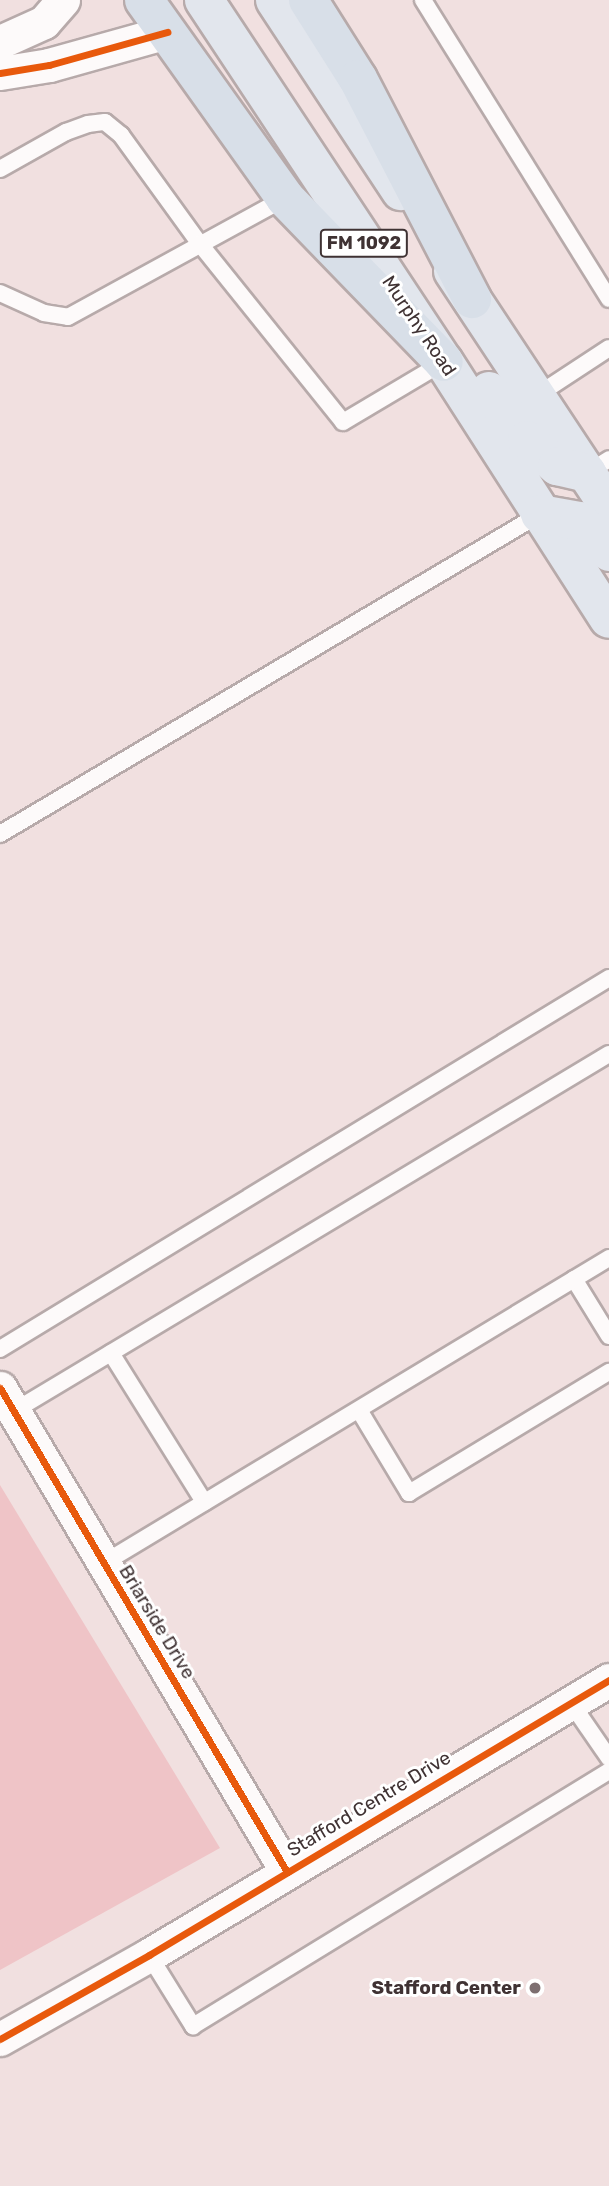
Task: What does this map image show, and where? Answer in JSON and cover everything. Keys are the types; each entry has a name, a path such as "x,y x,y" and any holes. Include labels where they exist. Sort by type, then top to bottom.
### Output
{"highway":[{"path":"144,0 285,198 444,362"},
{"path":"308,0 358,79 472,299"}],"main road":[{"name":"Murphy Road","path":"204,0 444,362 609,619"},
{"name":"FM 1092","path":"275,0 536,396 598,466 609,506"},
{"path":"419,327 452,343 527,440 557,466 598,466"},
{"path":"540,514 579,521 609,552"}],"street":[{"path":"0,42 44,22 63,0"},
{"path":"0,73 49,65 167,32"},
{"name":"Briarside Drive","path":"7,1399 287,1872"},
{"name":"Stafford Centre Drive","path":"0,2039 149,1955 609,1680"}],"lane":[{"path":"422,0 609,299"},
{"path":"0,169 66,132 88,124 105,122 121,135 200,244 343,422 444,362"},
{"path":"0,293 44,313 68,317 285,198"},
{"path":"536,396 609,348"},
{"path":"0,834 540,514"},
{"path":"0,1349 609,978"},
{"path":"7,1399 111,1353 609,1054"},
{"path":"104,1563 609,1258"},
{"path":"574,1279 609,1336"},
{"path":"111,1353 204,1502"},
{"path":"359,1410 409,1493 609,1372"},
{"path":"571,1703 609,1758"},
{"path":"149,1955 193,2026 609,1771"}],"shaded area":[{"path":"0,1485 220,1848 0,1970"}],"cycle path":[{"path":"0,73 49,65 167,32"},
{"path":"0,1388 287,1872"},
{"path":"0,2039 149,1955 609,1680"}],"place":[{"name":"Stafford Center","path":"535,1988"}]}
